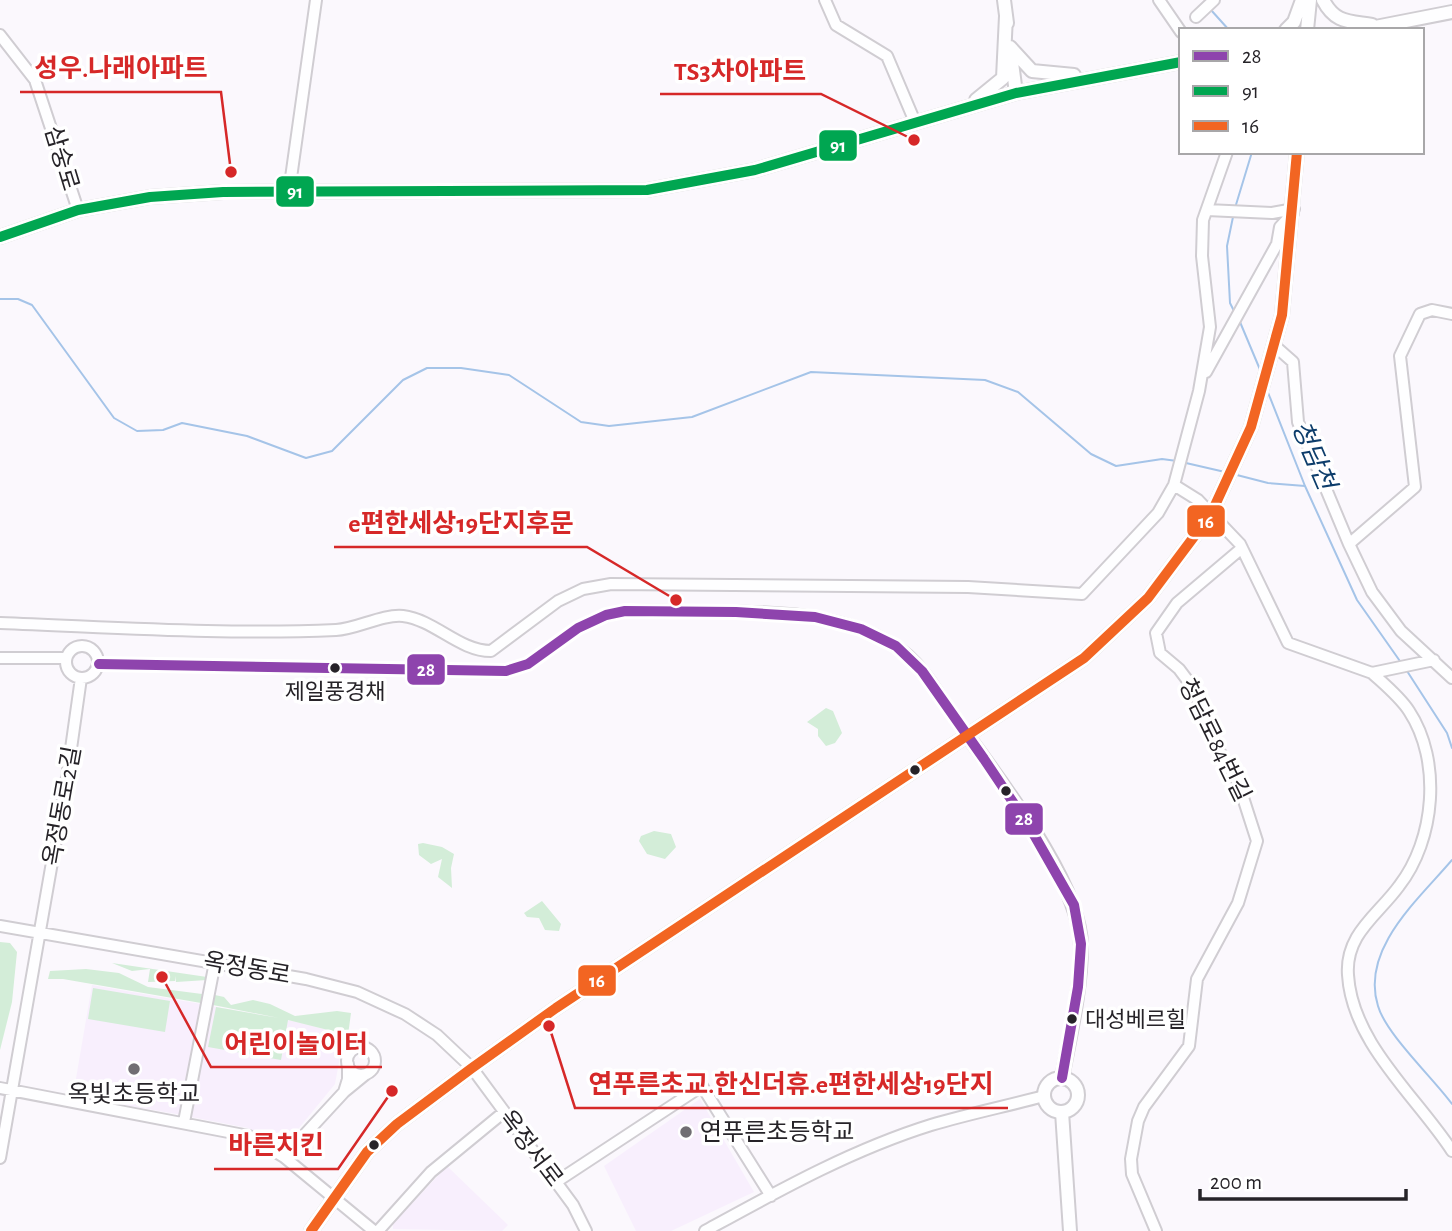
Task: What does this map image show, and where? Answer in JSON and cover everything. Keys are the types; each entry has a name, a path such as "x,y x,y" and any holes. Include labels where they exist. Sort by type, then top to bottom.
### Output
{"main road":[{"path":"1004,0 1016,93"},
{"path":"1288,28 1294,22 1302,0"},
{"path":"1307,28 1311,0"},
{"path":"1323,0 1330,13 1338,19 1376,28 1452,12"},
{"path":"961,109 997,86 1003,78 1006,16"},
{"path":"1010,47 1032,71 1095,76"},
{"path":"0,237 78,210 150,197 223,192 647,190 755,170 1016,93 1179,62"},
{"path":"312,1230 367,1152 397,1124 556,1007 1084,658 1148,598 1213,510 1260,401 1274,351 1285,291 1297,154"},
{"path":"967,735 1029,826 1074,905 1081,944 1078,987 1062,1079"},
{"path":"1062,1079 1076,1087 1078,1098 1072,1108 1062,1112 1052,1109 1044,1096 1051,1082 1062,1079"},
{"path":"1062,1112 1069,1231"}],"street":[{"path":"289,192 316,0"},
{"path":"825,0 836,25 887,56 915,122"},
{"path":"1159,0 1179,29"},
{"path":"1196,17 1212,1"},
{"name":"삼숭로","path":"0,35 36,80 78,210"},
{"path":"0,623 140,628 338,630 402,616 430,625 477,651 491,651 558,601 583,589 611,584 968,587 1082,594 1158,513 1174,481 1201,382 1210,327 1202,256 1203,220 1211,209 1226,154"},
{"path":"1211,209 1272,213 1293,211"},
{"path":"1201,382 1277,244 1280,227 1293,211"},
{"path":"1349,544 1415,487 1400,356 1420,314 1432,310 1452,314"},
{"path":"1274,351 1293,362 1298,422 1372,592 1416,647 1452,678"},
{"path":"1174,481 1213,510 1242,548 1288,643 1375,673 1407,708 1416,724 1427,767 1431,803 1426,833 1407,874 1367,921 1352,945 1347,964 1348,982 1357,1012 1375,1047 1452,1151"},
{"name":"청담로84번길","path":"1156,1231 1132,1174 1131,1159 1138,1121 1144,1107 1175,1069 1189,1046 1197,979 1238,903 1254,853 1254,826 1238,782 1212,739 1191,683 1160,653 1156,640 1158,626 1177,603 1242,548"},
{"path":"99,664 506,671 528,664 578,628 606,615 625,611 736,612 816,617 861,629 896,646 922,671 967,735"},
{"path":"76,646 88,646 96,653 99,664 90,676 81,678 67,669 66,658 76,646"},
{"path":"0,658 66,658"},
{"path":"1375,673 1430,661"},
{"name":"옥정동로2길","path":"0,1158 6,1089 65,788 81,678"},
{"name":"옥정동로","path":"0,926 306,979 378,1000 421,1023 472,1068"},
{"path":"184,1122 215,962"},
{"path":"284,1157 344,1092 369,1072 375,1061 368,1048 355,1048 347,1061 348,1079 344,1092"},
{"path":"347,1061 356,1074 369,1072"},
{"name":"옥정서로","path":"472,1068 573,1205 586,1231"},
{"path":"556,1182 702,1086 771,1195"},
{"path":"6,1089 242,1133 284,1157 330,1204 376,1231 431,1172 503,1112"},
{"path":"705,1231 865,1149 931,1125 1044,1096"}],"shaded area":[{"name":"옥빛초등학교","path":"92,985 201,1004 182,1115 73,1096"},
{"path":"211,1006 302,1023 344,1035 335,1084 286,1144 276,1144 248,1128 191,1117"},
{"name":"연푸른초등학교","path":"700,1099 754,1192 671,1231 636,1231 604,1166"},
{"path":"447,1166 508,1225 502,1231 393,1229 393,1224"}],"green space":[{"path":"826,708 833,711 842,733 835,743 826,746 818,736 818,729 807,722"},
{"path":"654,831 671,834 676,847 665,859 647,854 639,841 641,836"},
{"path":"418,844 442,847 454,854 451,868 452,888 438,877 442,859 431,864 419,855"},
{"path":"542,901 561,924 559,931 545,930 539,918 527,917 524,913"},
{"path":"0,942 10,943 17,952 12,1002 0,1050"},
{"path":"112,963 207,977 207,980 176,982 175,976 175,981 148,982 150,969 132,971"},
{"path":"86,969 119,973 148,987 202,994 201,1003 63,979 48,979 50,971"},
{"path":"93,988 170,1001 165,1032 88,1019"},
{"path":"215,995 224,997 231,1005 253,1000 270,1004 295,1016 337,1011 351,1013 348,1035 288,1020 281,1060 208,1047 216,1007 279,1018 213,1005"}],"waterway":[{"name":"청담천","path":"1211,10 1227,28"},
{"name":"청담천","path":"1235,208 1251,154"},
{"name":"청담천","path":"1233,217 1227,246 1230,303 1234,311"},
{"path":"0,299 18,299 32,305 114,418 137,431 163,430 182,423 247,436 306,458 332,451 403,380 427,368 461,368 509,375 581,422 609,426 692,417 811,372 985,380 1018,392 1091,454 1116,466 1162,459 1177,461"},
{"name":"청담천","path":"1240,322 1261,372"},
{"name":"청담천","path":"1267,390 1305,486 1357,600 1402,664"},
{"path":"1186,463 1225,472"},
{"path":"1233,474 1268,483 1305,486"},
{"name":"청담천","path":"1407,671 1447,733 1452,748"},
{"name":"청담천","path":"1452,860 1396,926 1377,965 1375,985 1378,1006 1390,1029 1452,1104"}],"transit line":[{"name":"91","path":"0,237 78,210 150,197 223,192 647,190 755,170 1016,93 1179,62"},
{"name":"16","path":"311,1231 367,1152 397,1124 556,1008 1084,658 1148,598 1211,514 1251,427 1282,315 1297,154"},
{"name":"28","path":"99,664 506,671 528,664 578,628 606,615 625,611 736,612 815,617 861,629 896,646 922,671 1029,826 1074,905 1081,944 1078,987 1062,1078"}],"place":[{"name":"TS3차아파트","path":"914,140"},
{"name":"성우.나래아파트","path":"231,172"},
{"name":"e편한세상19단지후문","path":"676,600"},
{"name":"제일풍경채","path":"335,668"},
{"name":"어린이놀이터","path":"162,977"},
{"name":"대성베르힐","path":"1072,1019"},
{"name":"연푸른초교.한신더휴.e편한세상19단지","path":"549,1026"},
{"name":"옥빛초등학교","path":"134,1069"},
{"name":"바른치킨","path":"392,1091"},
{"name":"연푸른초등학교","path":"686,1132"}]}
